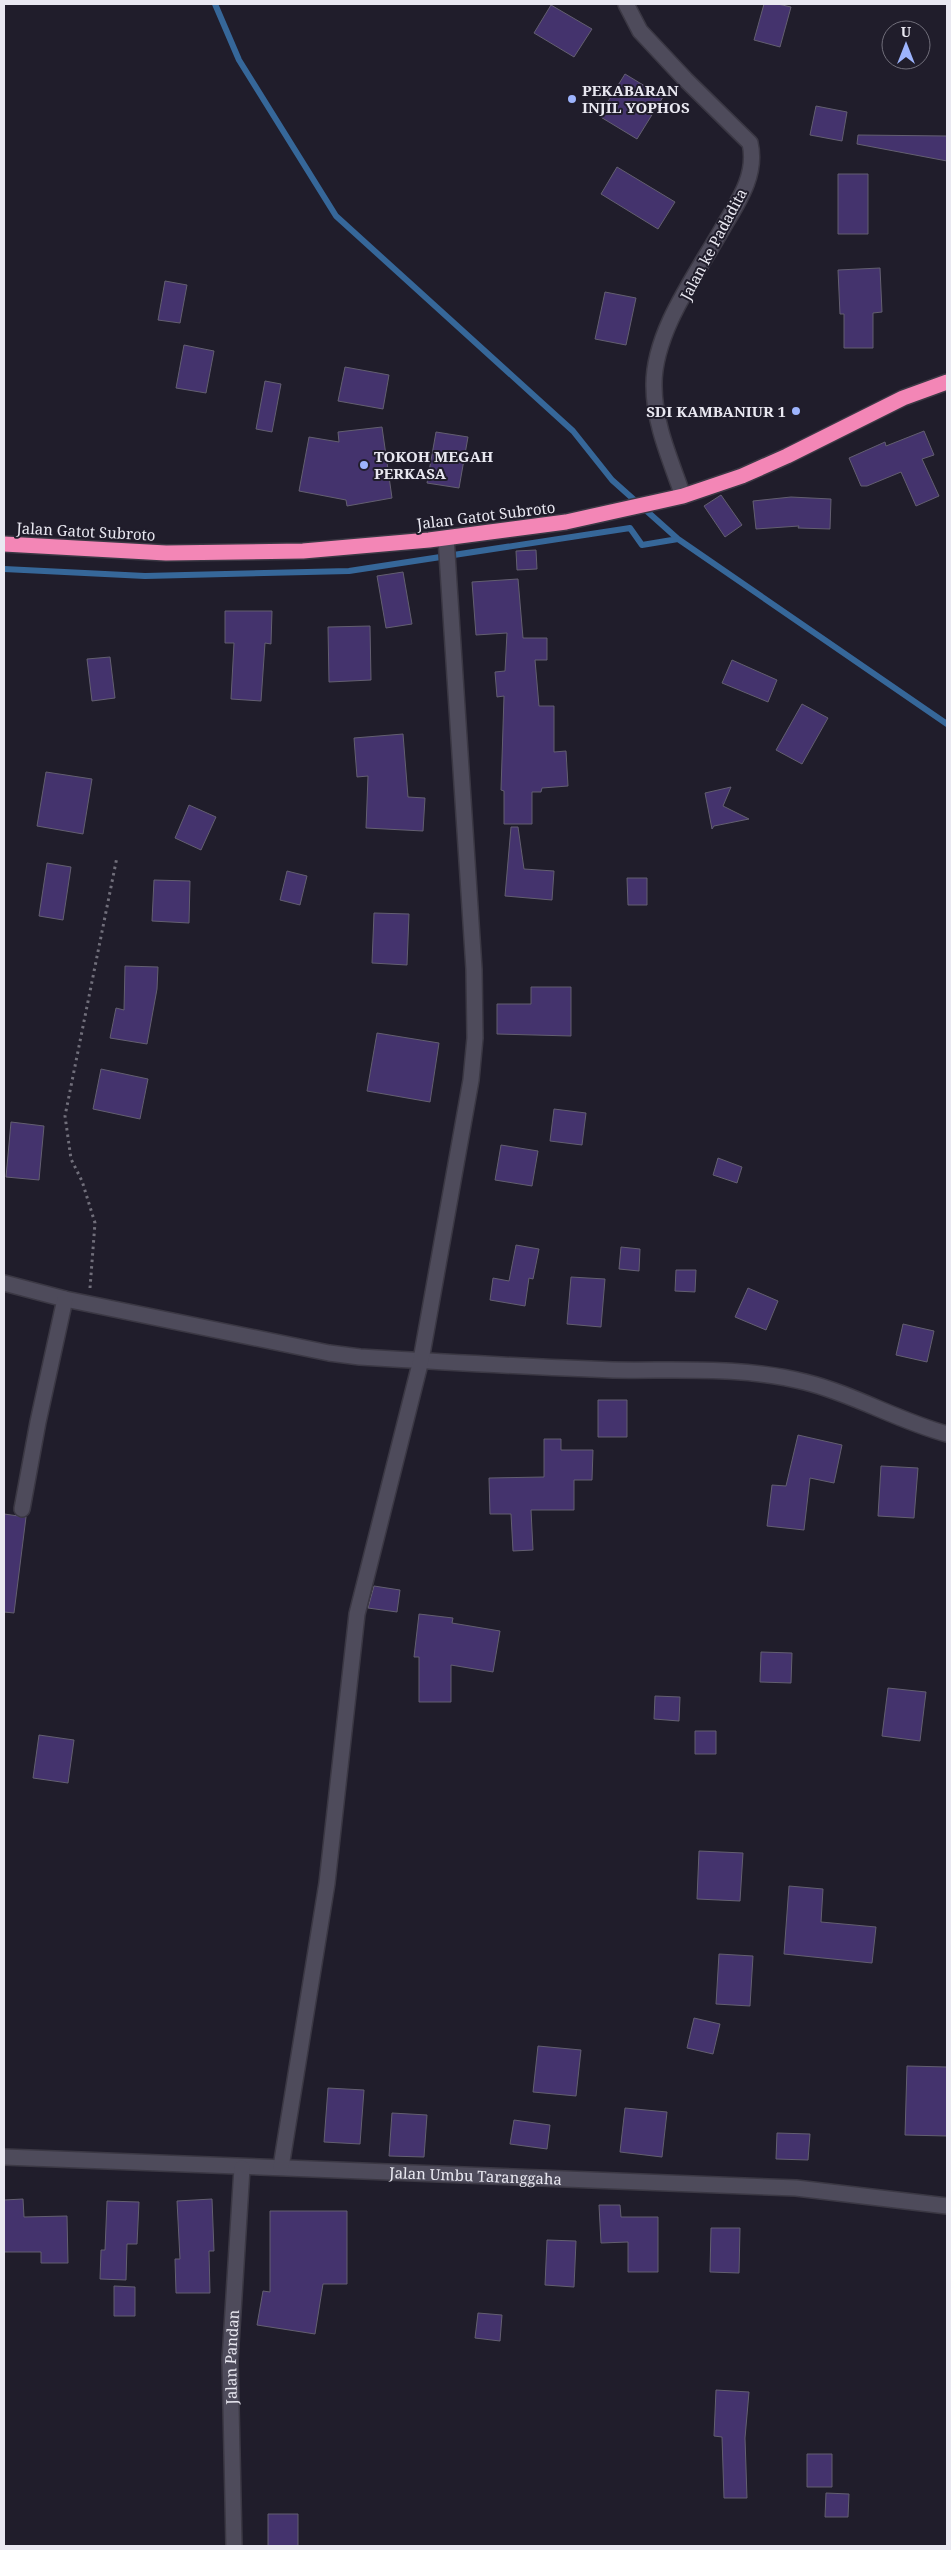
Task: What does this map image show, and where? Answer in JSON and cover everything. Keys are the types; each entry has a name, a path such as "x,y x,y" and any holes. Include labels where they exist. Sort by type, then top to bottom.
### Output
{"highway":[{"name":"Jalan Gatot Subroto","path":"4,544 195,553 356,548 447,550 524,529 616,512 683,496 742,476 787,456 903,398 947,382"}],"street":[{"name":"Jalan ke Padadita","path":"626,4 640,31 685,79 750,143 753,158 740,199 661,340 654,386 661,430 683,496"},
{"path":"281,2167 327,1883 358,1607 421,1360 471,1080 475,1038 474,969 447,550"},
{"path":"4,1283 88,1304 329,1353 360,1357 568,1368 711,1369 755,1373 806,1382 866,1403 909,1423 947,1434"},
{"path":"22,1509 38,1422 66,1299"},
{"name":"Jalan Umbu Taranggaha","path":"4,2157 242,2168 281,2167 796,2188 947,2206"},
{"name":"Jalan Pandan","path":"234,2546 230,2360 242,2168"}],"path":[{"path":"88,1304 94,1223 82,1181 72,1159 65,1116 117,857"}],"building":[{"path":"764,4 778,4 791,7 780,47 754,40"},
{"path":"551,5 592,29 574,57 534,33"},
{"path":"625,74 663,97 637,139 599,116"},
{"path":"816,106 847,112 842,141 810,135"},
{"path":"858,135 947,136 947,161 857,144"},
{"path":"617,167 675,202 658,229 601,194"},
{"path":"838,174 868,174 868,234 838,234"},
{"path":"880,268 882,312 873,313 873,348 844,348 844,314 840,314 838,270"},
{"path":"165,281 187,285 180,323 158,320"},
{"path":"605,292 636,298 626,345 595,339"},
{"path":"184,345 214,351 206,393 176,388"},
{"path":"345,367 389,375 383,409 338,401"},
{"path":"265,381 281,384 272,432 256,429"},
{"name":"TOKOH MEGAH PERKASA","path":"382,427 392,498 347,506 346,500 299,491 309,437 339,442 338,432"},
{"path":"924,431 934,455 922,459 939,496 916,506 901,472 867,486 861,486 849,458 885,442 886,446"},
{"path":"436,432 468,437 459,488 427,483"},
{"path":"721,495 742,525 725,537 704,506"},
{"path":"791,497 831,499 830,529 798,528 799,526 756,529 753,501"},
{"path":"536,550 537,569 517,570 516,551"},
{"path":"403,572 412,624 386,628 377,576"},
{"path":"518,579 523,638 547,638 547,660 535,660 539,706 554,706 554,752 566,751 568,786 542,788 541,792 532,792 532,824 504,824 504,791 501,790 504,696 497,697 495,672 505,671 507,633 476,635 472,582"},
{"path":"225,611 272,611 271,644 265,643 261,701 231,699 234,643 225,643"},
{"path":"370,626 371,680 329,682 328,627"},
{"path":"110,657 115,698 92,701 87,659"},
{"path":"732,660 777,680 768,702 722,683"},
{"path":"802,704 828,718 802,764 776,750"},
{"path":"403,734 408,797 425,798 423,831 366,828 368,776 357,777 354,738"},
{"path":"46,772 92,779 83,834 37,826"},
{"path":"731,787 723,806 749,819 714,826 712,829 705,793"},
{"path":"189,805 216,817 201,850 175,838"},
{"path":"511,827 518,827 524,869 554,871 552,900 505,896"},
{"path":"47,863 71,867 63,920 39,916"},
{"path":"287,871 307,876 300,905 280,900"},
{"path":"627,878 647,878 647,905 628,905"},
{"path":"154,880 190,881 189,923 152,921"},
{"path":"374,913 409,914 407,965 372,963"},
{"path":"125,966 158,967 157,989 147,1044 110,1038 116,1008 124,1010"},
{"path":"531,987 571,987 571,1036 497,1034 497,1004 531,1004"},
{"path":"377,1033 439,1043 430,1102 367,1091"},
{"path":"101,1069 148,1079 140,1119 93,1109"},
{"path":"554,1109 586,1113 582,1145 550,1141"},
{"path":"11,1122 44,1126 39,1180 6,1177"},
{"path":"501,1145 538,1151 532,1186 495,1180"},
{"path":"718,1158 742,1167 737,1183 713,1175"},
{"path":"516,1245 539,1249 533,1279 529,1278 525,1306 490,1300 493,1278 509,1281"},
{"path":"621,1247 640,1249 639,1271 619,1269"},
{"path":"676,1270 696,1270 695,1292 675,1291"},
{"path":"571,1277 605,1279 601,1327 567,1324"},
{"path":"748,1288 778,1301 766,1330 735,1317"},
{"path":"903,1324 934,1331 927,1362 896,1355"},
{"path":"598,1400 627,1400 627,1437 598,1437"},
{"path":"798,1435 842,1445 834,1483 810,1478 804,1530 767,1526 772,1485 786,1486"},
{"path":"544,1439 561,1439 561,1450 593,1450 592,1480 574,1480 574,1510 531,1510 533,1550 513,1551 511,1514 490,1514 489,1478 544,1477"},
{"path":"881,1466 918,1468 914,1518 878,1516"},
{"path":"4,1514 26,1517 14,1613 4,1612"},
{"path":"374,1586 400,1590 397,1612 368,1608"},
{"path":"419,1614 453,1618 452,1623 500,1631 493,1672 451,1665 451,1702 419,1702 419,1657 414,1657"},
{"path":"761,1652 792,1653 791,1683 760,1682"},
{"path":"888,1688 926,1692 920,1741 882,1736"},
{"path":"655,1696 680,1697 679,1721 654,1719"},
{"path":"695,1731 716,1731 716,1754 695,1754"},
{"path":"39,1735 74,1740 68,1783 33,1778"},
{"path":"699,1851 743,1853 740,1901 697,1899"},
{"path":"789,1886 823,1889 821,1922 876,1927 872,1963 784,1954"},
{"path":"719,1954 753,1956 750,2006 716,2004"},
{"path":"694,2018 720,2024 713,2054 687,2048"},
{"path":"538,2046 581,2050 576,2096 533,2092"},
{"path":"907,2066 947,2067 947,2136 905,2135"},
{"path":"328,2088 364,2090 360,2144 324,2142"},
{"path":"625,2108 667,2112 662,2157 620,2152"},
{"path":"392,2113 427,2115 424,2157 389,2156"},
{"path":"514,2120 550,2125 547,2149 510,2144"},
{"path":"777,2133 810,2134 808,2160 776,2159"},
{"path":"23,2199 24,2217 67,2216 68,2263 41,2263 41,2252 4,2252 4,2200"},
{"path":"212,2199 214,2251 209,2251 210,2293 176,2293 175,2259 180,2259 177,2201"},
{"path":"107,2201 139,2202 137,2244 127,2244 126,2280 100,2279 101,2250 105,2250"},
{"path":"599,2205 620,2205 621,2217 658,2217 658,2272 628,2272 628,2242 601,2243"},
{"path":"270,2211 347,2211 347,2284 323,2284 315,2334 257,2325 263,2291 270,2292"},
{"path":"711,2228 740,2228 739,2273 710,2272"},
{"path":"547,2240 576,2241 574,2287 545,2285"},
{"path":"114,2286 135,2287 135,2316 114,2316"},
{"path":"478,2313 502,2315 500,2341 475,2338"},
{"path":"716,2390 749,2392 745,2438 747,2498 724,2498 722,2437 714,2436"},
{"path":"807,2454 832,2454 832,2487 807,2487"},
{"path":"826,2493 849,2494 848,2517 825,2517"},
{"path":"268,2514 298,2514 298,2546 268,2546"}],"waterway":[{"path":"215,4 239,60 336,216 573,431 612,480 678,539 947,724"},
{"path":"4,569 145,576 349,571 630,528 642,545 678,539"}],"place":[{"name":"PEKABARAN INJIL YOPHOS","path":"572,99"},
{"name":"SDI KAMBANIUR 1","path":"796,411"},
{"name":"TOKOH MEGAH PERKASA","path":"364,465"}]}
